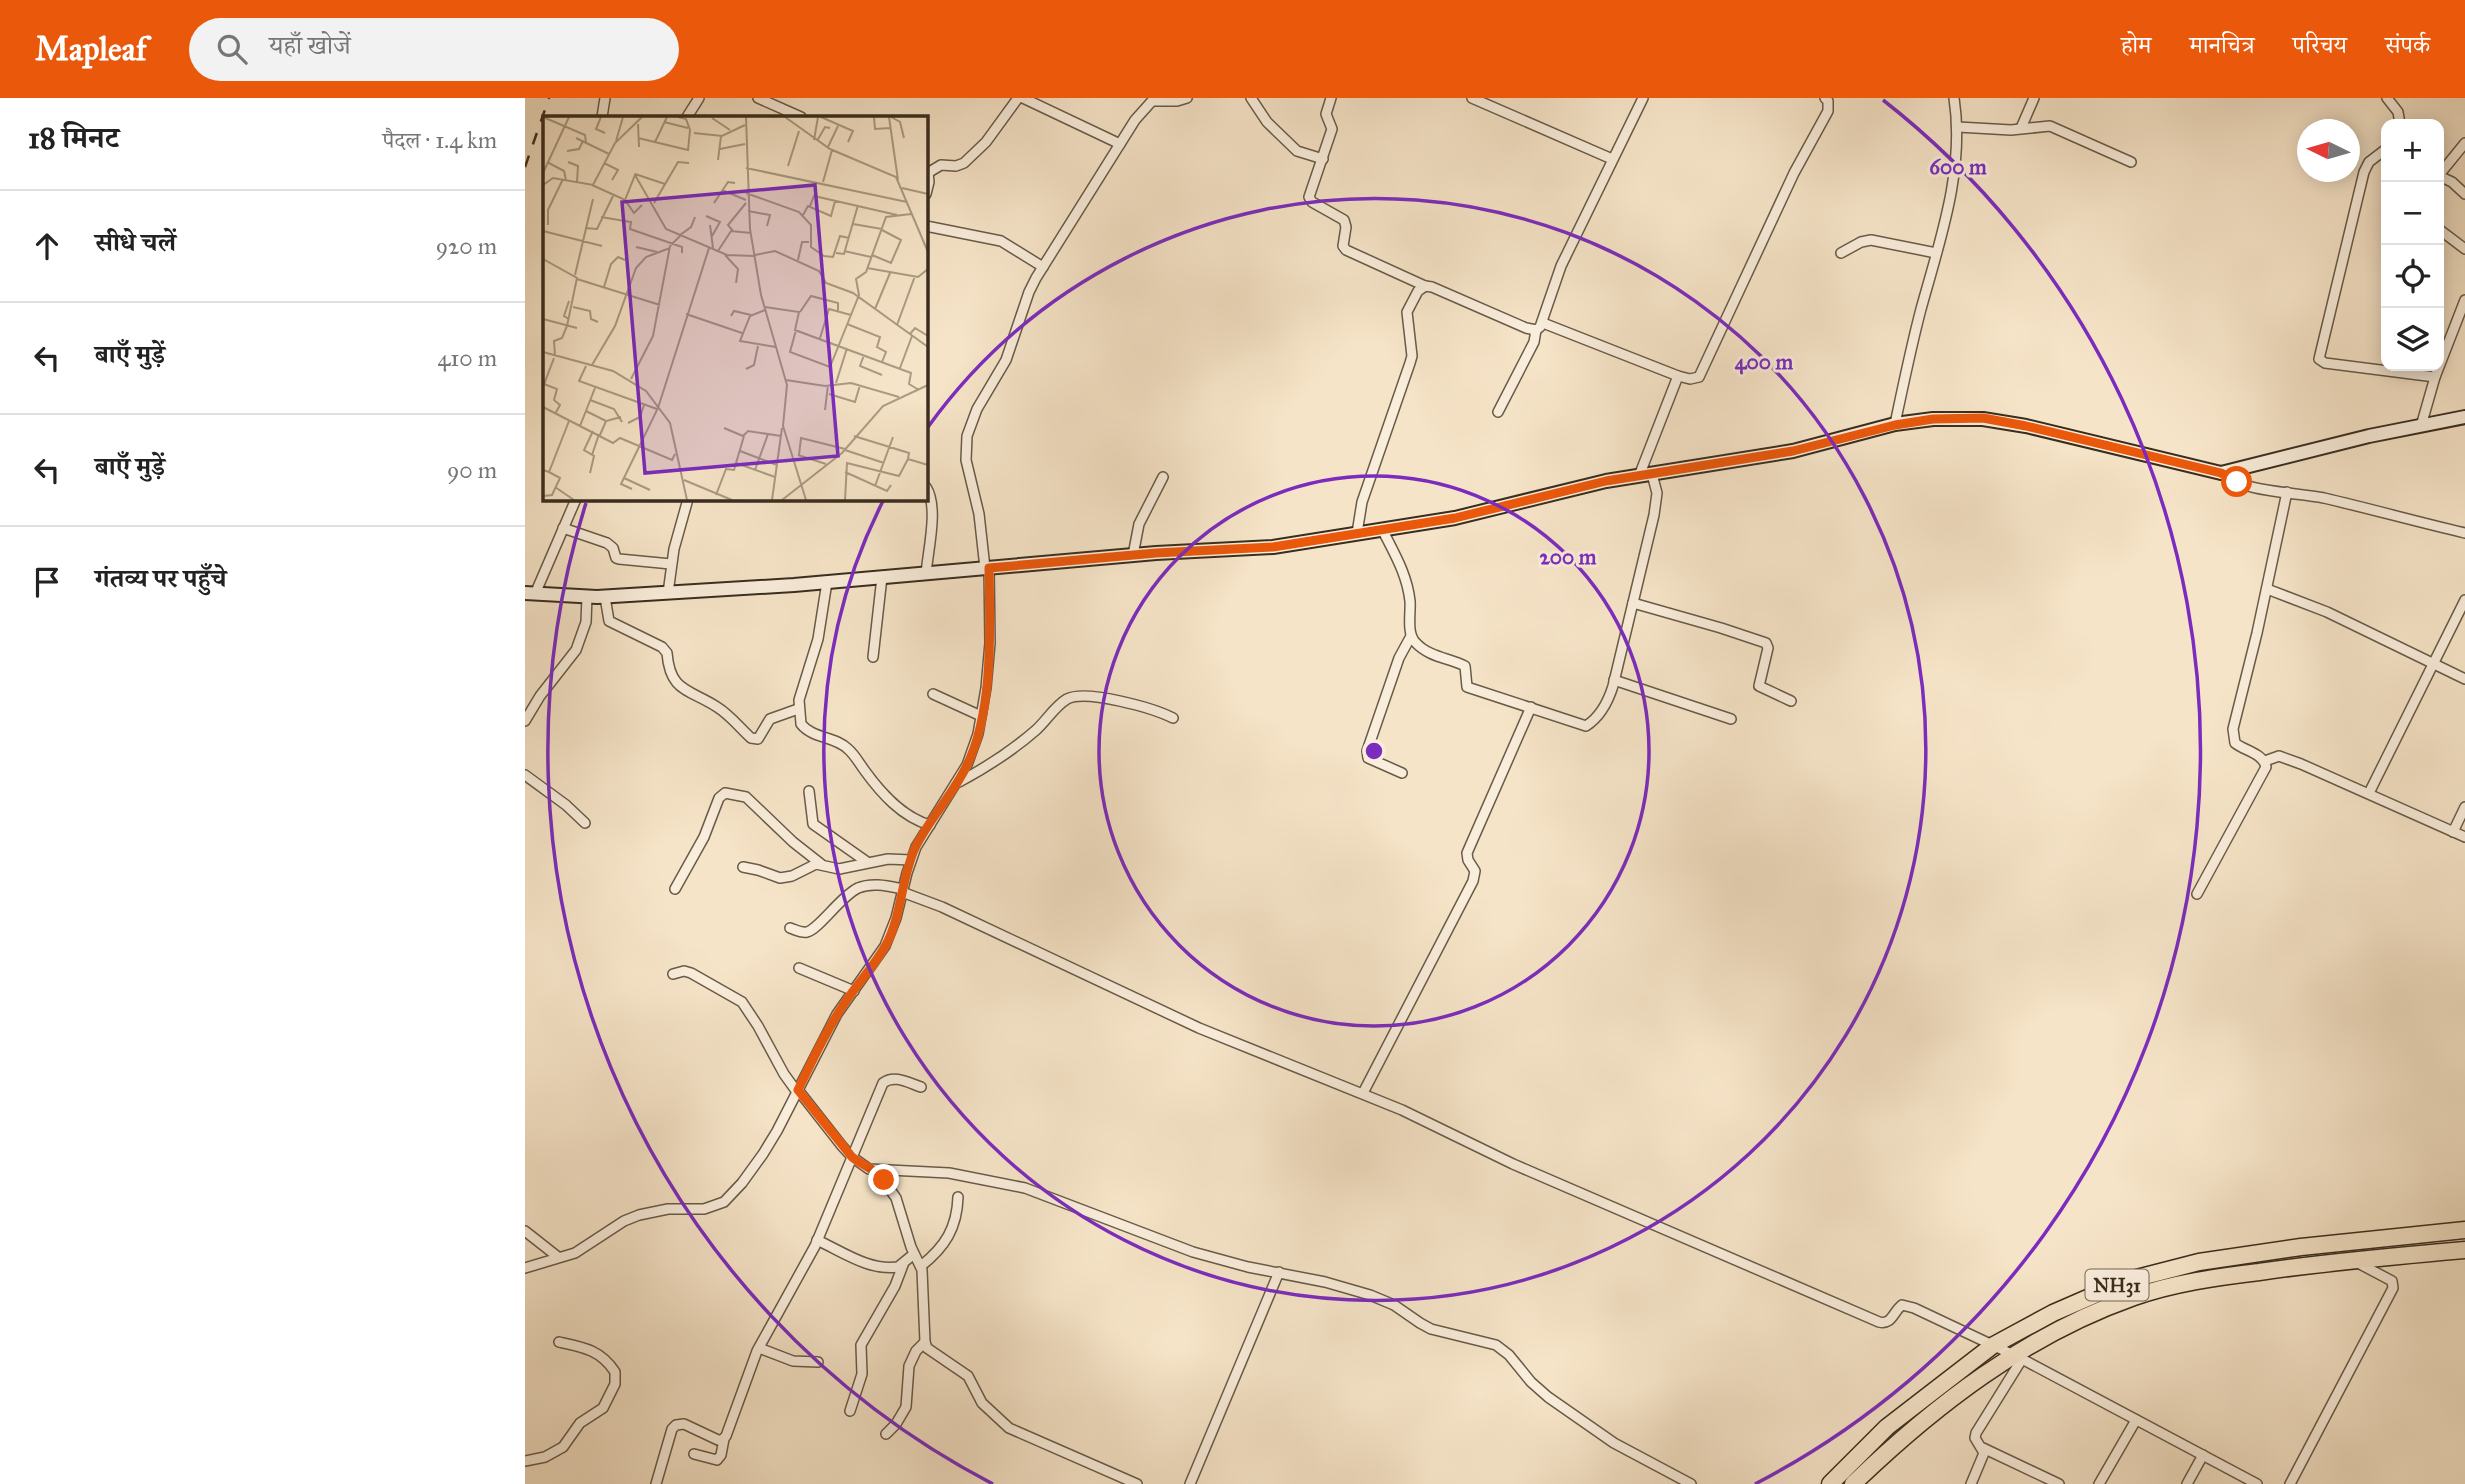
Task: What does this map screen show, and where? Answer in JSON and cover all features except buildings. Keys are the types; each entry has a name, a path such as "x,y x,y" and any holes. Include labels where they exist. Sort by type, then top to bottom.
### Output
{"highway":[{"name":"NH31","path":"1830,1484 1887,1427 1992,1346 2053,1312 2129,1280 2199,1262 2301,1247 2465,1230"},
{"name":"NH31","path":"1853,1484 1899,1440 1953,1397 2061,1329 2135,1297 2202,1280 2354,1260 2465,1250"}],"street":[{"path":"602,116 605,98"},
{"path":"688,116 699,98"},
{"path":"758,98 799,116"},
{"path":"927,174 941,165 956,166 964,163 986,142 1021,98 1120,144"},
{"path":"525,1269 586,1247 624,1221 639,1215 668,1209 704,1209 724,1202 737,1189 777,1132 822,1041 885,946 896,918 911,860 958,783 973,751 986,688 990,643 987,568 979,514 965,460 967,436 977,409 1006,359 1029,292 1120,144 1147,104 1159,100 1177,101 1187,98"},
{"path":"1251,98 1267,122 1297,151 1323,159"},
{"path":"1331,98 1326,114 1332,130 1309,197 1312,202 1344,220 1344,248 1425,286 1526,328 1539,326 1678,376 1695,379 1702,374 1794,173 1828,111 1828,101 1825,98"},
{"path":"1472,98 1612,159"},
{"path":"1497,412 1534,342 1561,266 1643,98"},
{"path":"1895,425 1914,334 1954,181 1958,127 1954,98"},
{"path":"2021,128 2033,98"},
{"path":"2387,98 2399,112 2400,119"},
{"path":"1958,127 1992,130 2050,125 2131,162"},
{"path":"2444,169 2465,143"},
{"path":"2381,152 2374,157 2364,172 2319,359 2325,363 2435,377"},
{"path":"2374,157 2381,160"},
{"path":"2444,178 2465,194"},
{"path":"927,226 1001,241 1043,267"},
{"path":"2444,233 2465,249"},
{"path":"1841,253 1861,242 1871,240 1936,253"},
{"path":"1357,533 1362,502 1412,356 1407,312 1418,291 1425,286"},
{"path":"2421,426 2435,377 2465,300"},
{"path":"1646,475 1678,376"},
{"path":"576,500 530,594 605,597 882,578 1133,555 1273,547 1455,518 1606,481 1793,451 1895,425 1958,417 1983,418 2058,433 2218,473 2237,482 2321,498 2465,533"},
{"path":"2218,473 2369,436 2465,417"},
{"path":"1411,636 1416,644 1426,651 1465,666 1467,687 1586,726 1605,706 1633,603 1656,501 1656,486 1646,475"},
{"path":"1133,555 1139,524 1163,477"},
{"path":"926,574 933,512 927,489"},
{"path":"2287,492 2233,737 2235,743 2265,761 2279,756 2287,759 2465,837"},
{"path":"668,593 671,564 688,500"},
{"path":"563,528 607,543 613,548 616,558 671,564"},
{"path":"1382,529 1406,576 1411,603 1411,636 1399,658 1367,751 1368,758 1372,761 1402,773"},
{"path":"873,657 882,578"},
{"path":"827,582 818,639 798,709 799,718 805,729 846,747 903,813 918,822 930,825"},
{"path":"2267,589 2327,611 2465,680"},
{"path":"525,721 540,696 576,650 586,622 587,596"},
{"path":"605,597 609,621 662,647 667,653 667,666 673,678 688,691 718,708 751,738 758,739 770,719 798,709"},
{"path":"2369,793 2465,600"},
{"path":"1633,603 1766,643 1768,648 1759,686 1791,701"},
{"path":"1614,680 1731,719"},
{"path":"933,694 981,716"},
{"path":"958,783 1013,750 1070,697 1132,703 1173,718"},
{"path":"1363,1093 1473,881 1475,871 1467,853 1531,707"},
{"path":"2197,894 2264,774 2265,761"},
{"path":"525,775 566,805 585,823"},
{"path":"809,791 813,824 867,862"},
{"path":"675,889 705,836 719,798 725,793 746,797 793,842 821,864 839,869 888,859 911,860"},
{"path":"2453,832 2465,807"},
{"path":"743,867 780,878 821,864"},
{"path":"790,929 801,932 811,930 847,894 858,888 875,885 902,890 1199,1028 1431,1122 1556,1183 1878,1322 1889,1321 1897,1309 1908,1306 2018,1357 2257,1484"},
{"path":"799,968 854,991"},
{"path":"673,974 684,971 691,973 743,1002 784,1074 852,1157 863,1166 877,1171 949,1173 1025,1188 1193,1252 1370,1295 1394,1305 1431,1329 1496,1345 1509,1355 1548,1397 1614,1443 1691,1484"},
{"path":"694,1454 717,1461 721,1455 724,1439 759,1348 817,1240 885,1080 894,1079 921,1087"},
{"path":"877,1171 896,1198 914,1254 921,1266 925,1342 932,1352 968,1376 982,1403 1009,1428 1137,1484"},
{"path":"921,1266 936,1252 954,1227 958,1197"},
{"path":"525,1231 558,1257"},
{"path":"817,1240 869,1264 891,1268 903,1265"},
{"path":"850,1411 862,1374 861,1345 895,1286 903,1265 914,1254"},
{"path":"2290,1484 2393,1288 2392,1281 2354,1260"},
{"path":"1190,1484 1279,1272"},
{"path":"525,1461 545,1457 563,1447 580,1423 603,1408 615,1384 615,1372 598,1353 559,1342"},
{"path":"886,1434 906,1407 909,1366 916,1351 925,1342"},
{"path":"759,1348 793,1361 818,1362"},
{"path":"2018,1357 1976,1433 1977,1443 2059,1484"},
{"path":"2099,1484 2136,1420"},
{"path":"656,1484 672,1429 676,1425 684,1424 718,1440 724,1439"},
{"path":"1971,1484 1982,1460 1983,1448"},
{"path":"2187,1484 2203,1455"}],"railway":[{"path":"525,167 549,98"}],"route":[{"path":"884,1180 877,1171 863,1166 852,1157 798,1090 837,1014 885,946 896,918 916,847 953,790 973,751 989,664 989,568 1156,553 1273,547 1455,518 1606,481 1793,451 1895,425 1958,417 1983,418 2058,433 2221,473 2237,482"}]}
